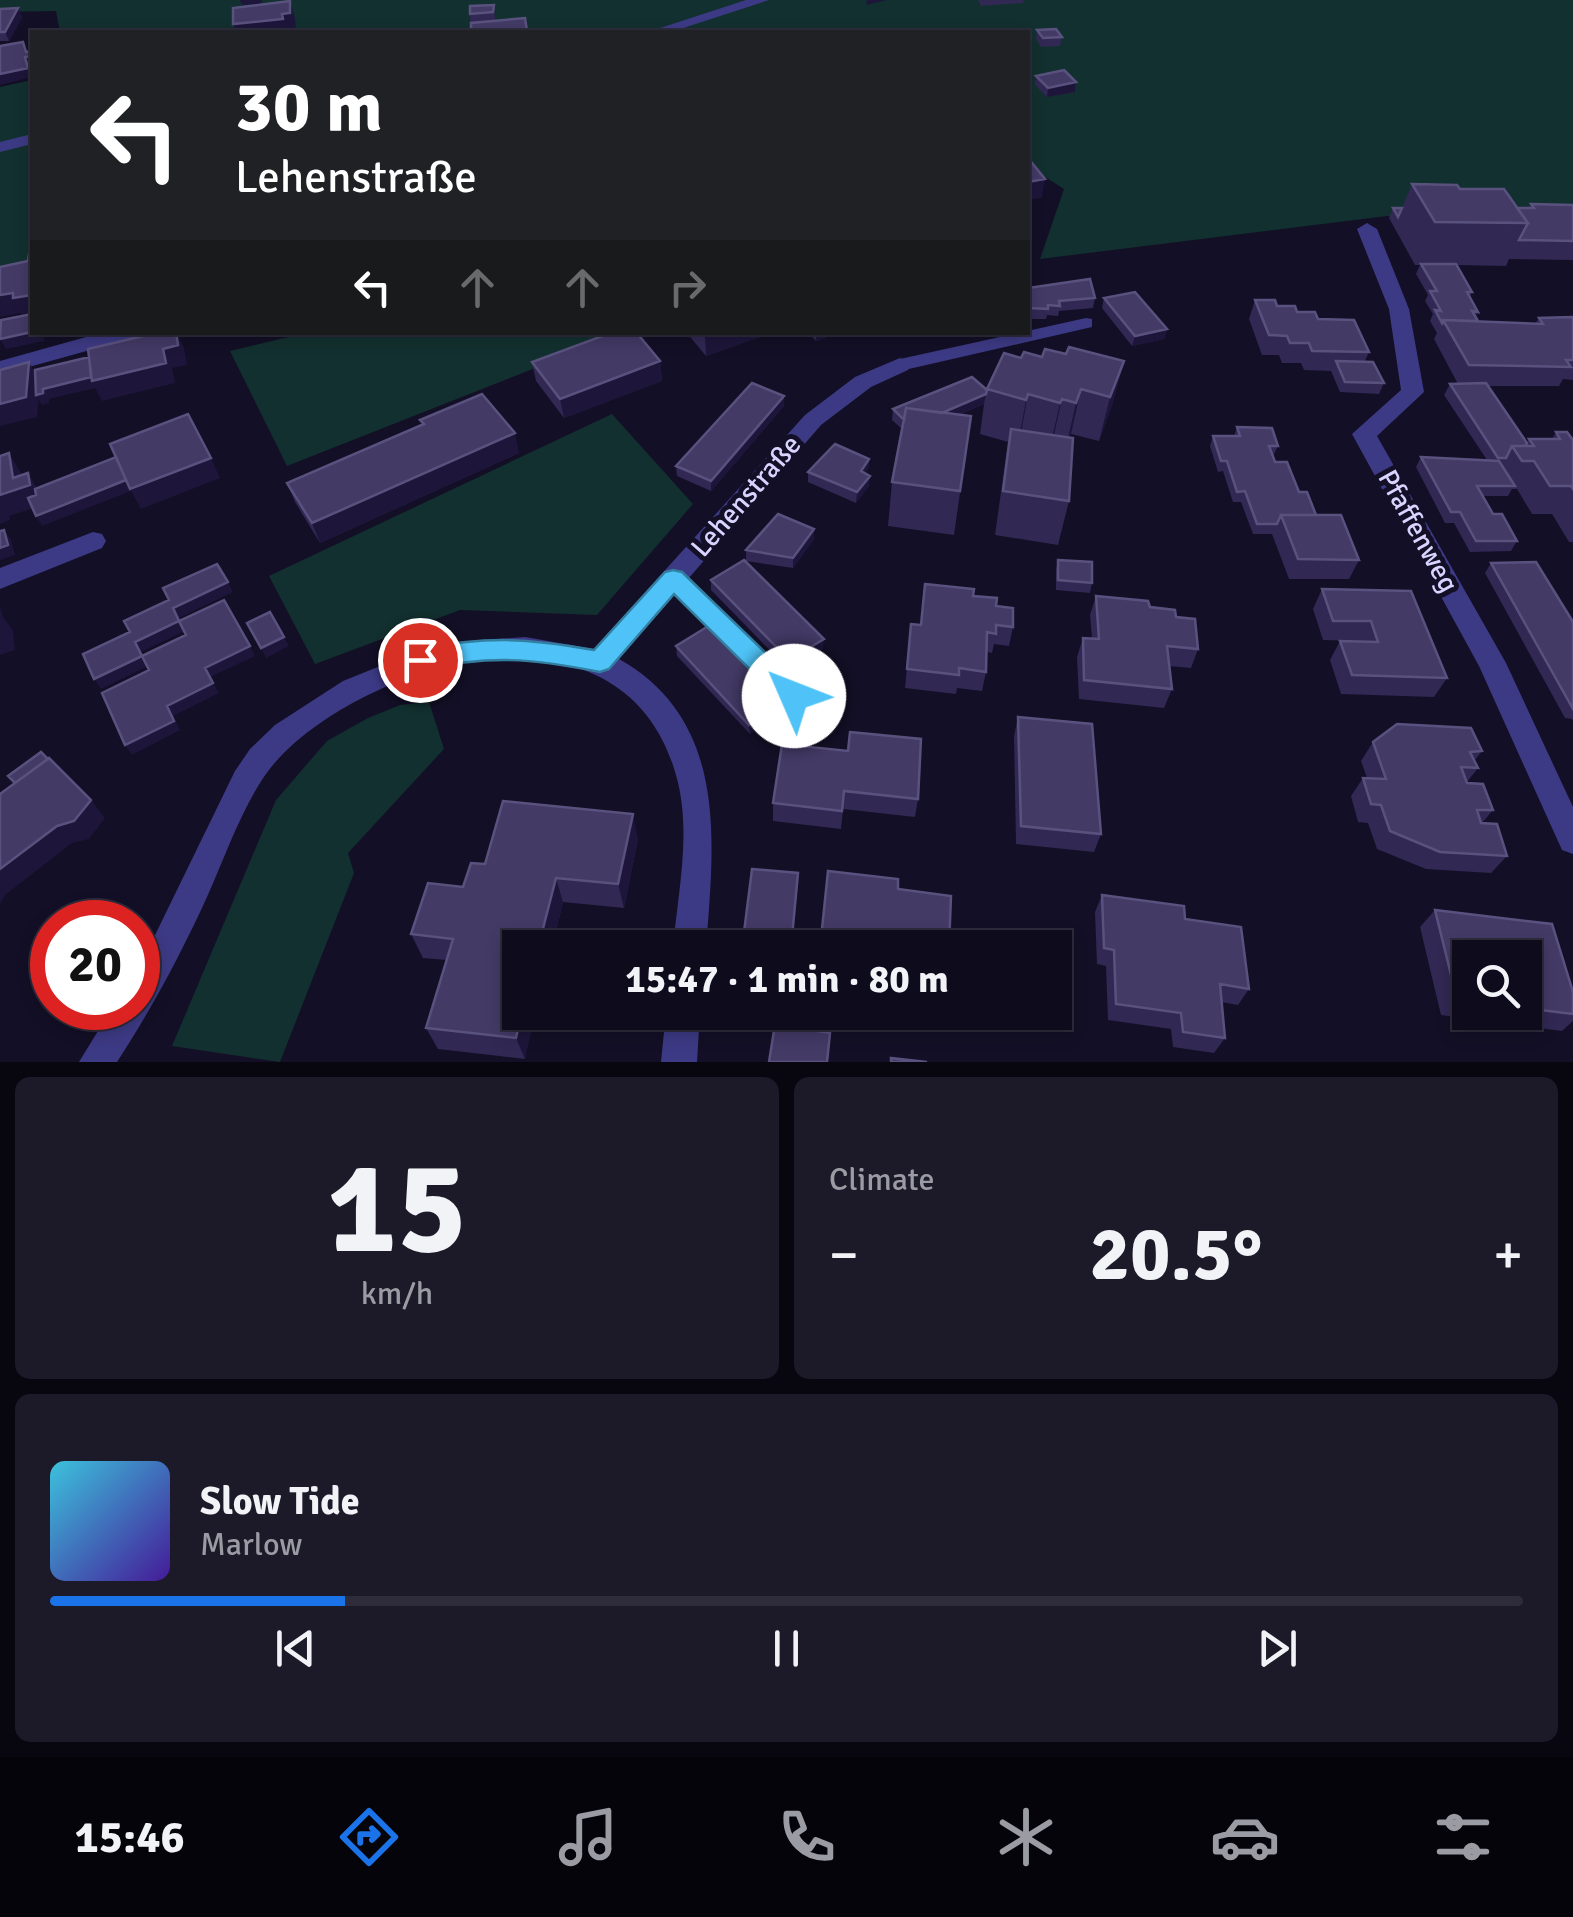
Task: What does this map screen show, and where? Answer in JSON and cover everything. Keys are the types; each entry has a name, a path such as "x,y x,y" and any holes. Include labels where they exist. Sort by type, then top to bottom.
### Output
{"street":[{"path":"663,30 762,0"},
{"path":"0,147 30,140"},
{"name":"Pfaffenweg","path":"1367,230 1399,309 1413,392 1364,434 1492,663 1573,840"},
{"path":"0,368 119,335"},
{"name":"Lehenstraße","path":"600,662 813,420 862,382 900,365"},
{"path":"0,579 93,541"},
{"path":"160,963 254,765 299,722 357,686 420,660 476,648 535,649 600,662 646,696 673,735 691,774 699,828 690,930"},
{"path":"97,1062 118,1030"},
{"path":"679,1062 682,1030"}],"lane":[{"path":"900,365 1086,323"},
{"path":"673,578 794,696"}],"green space":[{"path":"0,0 1573,0 1573,215 1387,216 1040,259 1064,189 1030,167 1030,30 60,30 56,11 0,12"},
{"path":"30,80 30,269 0,281 0,87"},
{"path":"297,335 619,335 287,466 230,351"},
{"path":"612,414 693,504 597,615 460,610 315,664 269,576"},
{"path":"429,702 444,749 348,853 354,873 280,1062 172,1046 276,800 327,741 400,705"}],"building":[{"path":"290,1 290,13 282,14 283,19 233,24 233,8"},
{"path":"494,5 493,12 470,14 470,6"},
{"path":"18,8 5,32 0,32 0,9"},
{"path":"525,18 527,30 471,30 471,23"},
{"path":"1056,29 1062,37 1043,38 1037,30"},
{"path":"23,42 26,52 30,51 30,56 25,57 28,68 0,74 0,46"},
{"path":"1064,70 1076,82 1048,88 1036,76"},
{"path":"1030,160 1045,179 1030,182"},
{"path":"1412,184 1504,189 1528,223 1435,222"},
{"path":"1531,204 1573,205 1573,241 1519,240 1528,223 1517,208 1534,208"},
{"path":"29,254 30,295 0,295 0,267 28,261"},
{"path":"1421,264 1456,264 1472,292 1467,292 1478,312 1472,311 1478,321 1442,323 1435,310 1441,311 1430,291 1437,291"},
{"path":"1090,279 1095,298 1059,301 1060,306 1048,305 1048,309 1030,308 1030,288"},
{"path":"1135,292 1167,329 1135,336 1104,298"},
{"path":"1255,300 1275,300 1277,306 1295,306 1297,312 1315,312 1318,319 1354,320 1369,352 1312,351 1309,343 1290,343 1287,336 1269,335"},
{"path":"30,314 30,332 0,339 1,320"},
{"path":"1573,317 1573,360 1566,360 1571,367 1469,365 1443,320 1543,324 1539,318"},
{"path":"147,335 176,335 178,345 163,349 166,363 92,381 88,349"},
{"path":"605,335 638,335 660,361 560,399 532,362"},
{"path":"1069,347 1124,361 1110,397 1081,389 1076,403 1062,399 1060,403 1028,394 1026,400 987,389 1004,353 1021,358 1024,352 1042,357 1045,349 1066,354"},
{"path":"89,357 91,377 43,389 43,393 36,395 35,370"},
{"path":"1336,361 1373,362 1384,383 1345,382"},
{"path":"29,362 26,397 0,404 0,370"},
{"path":"972,377 987,390 986,394 942,413 906,408 904,420 893,409"},
{"path":"752,383 784,396 711,481 676,466"},
{"path":"1486,383 1527,443 1512,446 1506,458 1498,458 1450,384"},
{"path":"482,394 515,433 312,523 287,483 424,424 420,420"},
{"path":"906,408 971,416 960,491 892,482"},
{"path":"188,414 211,458 130,489 110,444"},
{"path":"1237,427 1272,428 1278,446 1269,446 1275,462 1287,462 1299,492 1307,492 1316,515 1281,515 1277,524 1257,524 1245,491 1237,492 1227,461 1221,461 1213,436 1240,436"},
{"path":"1011,429 1073,438 1069,501 1003,491"},
{"path":"1556,432 1567,432 1573,440 1573,489 1550,486 1534,461 1522,461 1512,446 1534,446 1529,439 1560,439"},
{"path":"835,444 869,459 861,471 870,476 857,492 808,472"},
{"path":"9,453 13,478 28,473 30,485 0,495 0,456"},
{"path":"116,457 126,480 36,516 28,498 36,495 35,489"},
{"path":"1421,457 1499,461 1515,486 1477,486 1493,514 1502,514 1517,541 1476,541 1460,512 1451,512"},
{"path":"778,514 814,529 793,558 746,550"},
{"path":"1281,515 1341,515 1359,560 1298,559"},
{"path":"4,530 8,545 0,548 0,531"},
{"path":"744,560 824,639 789,660 711,580"},
{"path":"1058,560 1092,562 1092,583 1058,580"},
{"path":"1536,562 1573,622 1573,709 1491,563"},
{"path":"217,564 228,582 173,608 179,621 135,642 142,656 94,679 83,654 130,632 124,621 169,600 163,588"},
{"path":"925,584 974,589 973,596 997,598 996,606 1013,608 1013,627 996,625 996,634 987,632 986,672 959,668 959,675 907,669 911,624 921,625"},
{"path":"1322,589 1411,591 1447,678 1352,675 1340,641 1378,642 1371,621 1333,621"},
{"path":"1096,596 1148,601 1150,607 1175,610 1176,617 1195,619 1198,649 1167,646 1172,689 1084,680 1083,638 1099,639"},
{"path":"224,600 250,646 205,668 213,683 167,706 174,721 125,745 102,693 149,670 142,656 186,635 179,621"},
{"path":"270,612 284,637 261,648 247,623"},
{"path":"710,625 784,702 749,725 676,646"},
{"path":"1018,717 1092,724 1101,834 1021,826"},
{"path":"1397,724 1471,728 1482,751 1470,752 1478,768 1461,767 1467,783 1483,784 1493,810 1477,810 1481,823 1497,824 1507,856 1440,852 1390,831 1381,805 1371,804 1363,778 1386,779 1373,742"},
{"path":"850,732 921,739 918,799 844,791 842,811 773,803 782,744 848,751"},
{"path":"41,752 48,759 15,783 8,776"},
{"path":"49,758 91,800 74,821 57,826 0,869 0,794"},
{"path":"503,801 633,814 618,884 556,878 543,930 502,930 502,1030 518,1030 516,1038 426,1028 453,939 411,934 428,883 463,887 471,863 485,864"},
{"path":"752,869 798,873 793,930 744,930"},
{"path":"828,871 898,879 898,889 951,896 950,930 822,930"},
{"path":"1102,895 1184,906 1185,919 1241,927 1249,989 1220,984 1225,1038 1183,1032 1181,1013 1116,1004 1114,950 1104,948"},
{"path":"1435,910 1552,924 1573,992 1573,1014 1542,1010 1542,940 1452,940 1452,979"},
{"path":"774,1030 830,1033 827,1062 769,1062"},
{"path":"891,1058 927,1062 891,1062"}],"route":[{"path":"420,660 476,648 535,649 600,662 673,578 794,696"}]}
